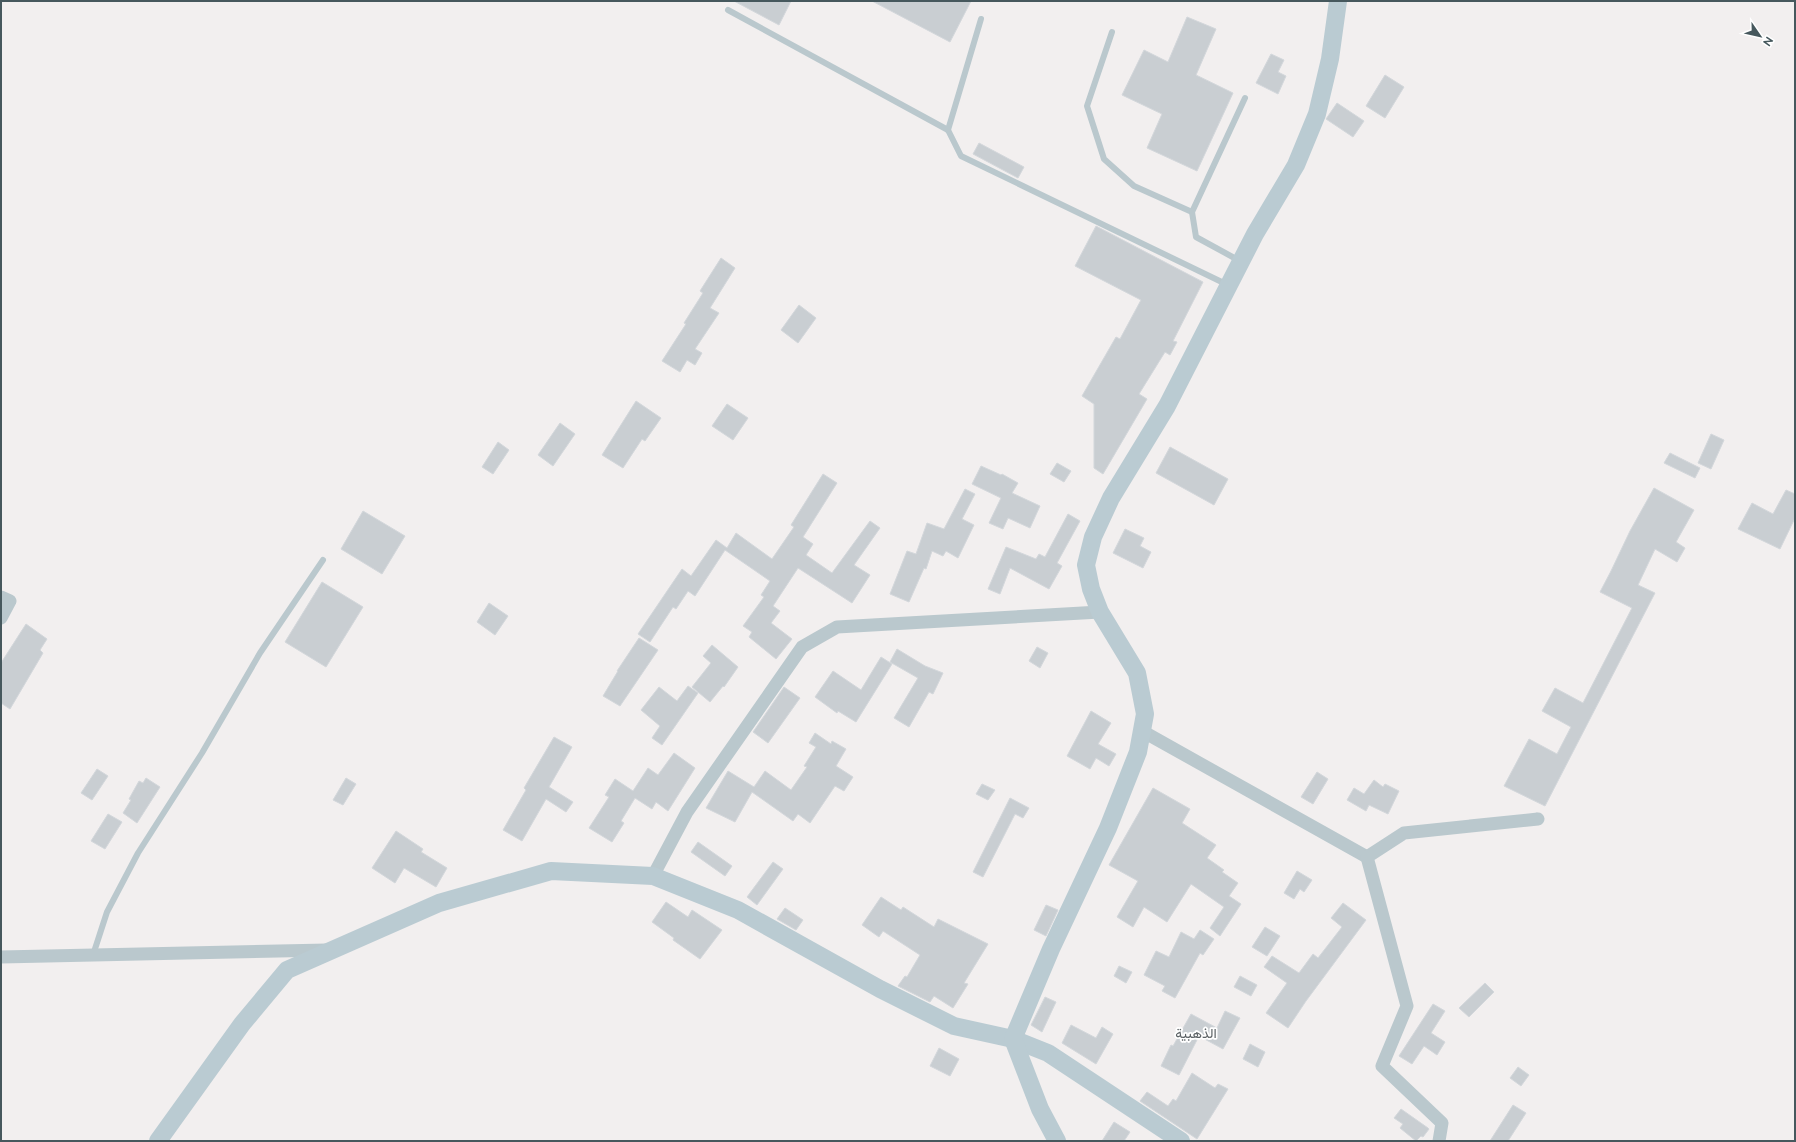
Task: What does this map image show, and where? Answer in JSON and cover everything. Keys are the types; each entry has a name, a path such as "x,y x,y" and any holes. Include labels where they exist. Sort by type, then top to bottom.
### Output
{"street":[{"path":"1056,1141 1040,1109 1013,1039 1051,949 1108,828 1138,752 1145,714 1137,673 1100,612 1090,589 1086,565 1093,537 1111,498 1167,406 1229,286 1296,165 1318,114 1330,59 1338,1"},
{"path":"1,597 10,601 1,618"},
{"path":"653,876 687,812 802,647 837,627 1100,612"},
{"path":"1142,731 1367,858 1406,1006 1382,1066 1442,1123 1439,1141"},
{"path":"1367,858 1404,833 1538,819 1470,826"},
{"path":"158,1141 242,1024 287,970 439,903 551,871 653,876 738,910 880,989 954,1026 1013,1039 1048,1053 1181,1141"},
{"path":"1,957 333,950"}],"lane":[{"path":"728,10 948,130 961,156 1229,286"},
{"path":"948,130 981,19"},
{"path":"1112,32 1087,106 1104,159 1134,186 1192,212"},
{"path":"1242,262 1196,237 1192,212 1245,98"},
{"path":"93,955 107,912 138,853 202,753 260,653 323,560"}],"building":[{"path":"734,1 791,1 779,25"},
{"path":"872,1 971,1 950,42"},
{"path":"1187,17 1216,29 1196,75 1233,93 1197,171 1147,148 1162,114 1122,95 1144,50 1168,62"},
{"path":"1271,54 1284,60 1278,72 1286,76 1278,94 1256,83"},
{"path":"1385,75 1404,87 1385,118 1366,106"},
{"path":"1337,103 1364,121 1353,137 1326,119"},
{"path":"979,143 1024,167 1018,178 973,154"},
{"path":"1096,226 1203,282 1173,341 1177,342 1170,355 1165,352 1139,394 1147,399 1103,474 1094,468 1094,404 1082,396 1116,337 1120,339 1141,300 1075,266"},
{"path":"721,258 735,268 710,308 719,313 695,349 702,353 695,365 687,360 680,372 662,361 686,324 684,323 703,293 700,291"},
{"path":"799,305 816,318 798,343 781,330"},
{"path":"636,401 661,418 645,441 642,439 623,468 602,455"},
{"path":"727,404 748,418 733,440 712,426"},
{"path":"560,423 575,434 553,466 538,455"},
{"path":"1711,434 1724,440 1711,469 1698,463"},
{"path":"498,442 509,450 493,474 482,467"},
{"path":"1170,447 1228,479 1214,505 1156,473"},
{"path":"1670,453 1700,468 1695,478 1664,463"},
{"path":"1057,463 1071,471 1064,482 1050,474"},
{"path":"981,466 1001,475 1002,474 1018,483 1012,493 1040,506 1030,528 1008,518 1003,529 989,523 1001,498 972,484"},
{"path":"823,474 837,483 803,537 813,544 806,555 832,573 870,521 880,528 854,565 870,575 852,603 798,568 773,606 780,611 771,623 792,639 776,659 749,637 752,632 743,626 764,597 761,595 770,581 725,550 695,596 688,591 676,609 673,607 650,642 638,634 682,569 691,576 716,540 727,548 736,533 772,559 794,527 791,525"},
{"path":"1654,488 1694,510 1676,542 1685,548 1677,562 1655,549 1638,585 1655,593 1545,806 1504,786 1529,739 1557,754 1571,727 1542,711 1555,688 1583,703 1632,608 1600,592 1630,531"},
{"path":"965,489 975,494 962,519 974,525 958,558 946,551 943,556 932,551 926,569 924,568 909,602 890,594 907,551 916,554 927,523 944,529"},
{"path":"1786,490 1795,494 1795,518 1780,549 1738,529 1752,503 1773,514"},
{"path":"363,511 405,536 382,574 341,549"},
{"path":"1068,514 1080,521 1057,563 1062,566 1049,589 1010,568 1000,594 988,589 1006,547 1036,559 1039,554 1045,557"},
{"path":"1125,529 1144,538 1140,546 1151,552 1143,568 1113,553"},
{"path":"322,582 363,607 326,667 285,642"},
{"path":"489,603 508,616 495,635 477,622"},
{"path":"26,624 47,639 40,650 43,653 10,709 1,703 1,663"},
{"path":"639,638 658,650 620,706 603,696 617,671"},
{"path":"712,645 738,667 724,687 723,686 710,702 692,687 711,663 703,656"},
{"path":"1037,647 1048,653 1040,668 1029,661"},
{"path":"897,649 925,666 943,673 933,694 929,692 909,727 894,718 918,678 890,662"},
{"path":"881,657 892,664 856,722 838,711 837,713 815,697 833,671 861,690"},
{"path":"688,686 698,693 662,745 652,738 660,726 641,710 659,687 677,701"},
{"path":"784,687 800,698 768,743 753,732"},
{"path":"1091,711 1111,723 1098,744 1116,754 1109,766 1096,758 1090,769 1067,756"},
{"path":"815,733 831,744 832,741 846,749 836,766 853,777 844,791 835,786 810,823 798,814 793,821 752,792 735,822 706,808 728,771 754,787 765,771 791,790 807,767 804,766 816,747 809,743"},
{"path":"554,737 572,747 549,787 573,802 566,812 546,799 522,841 503,830 526,790 524,788"},
{"path":"674,753 695,768 668,811 656,802 652,809 635,798 621,821 624,823 612,842 589,828 609,797 605,795 615,779 633,791 648,768 658,775"},
{"path":"97,769 108,776 92,800 81,793"},
{"path":"1317,772 1328,779 1313,804 1301,797"},
{"path":"146,778 160,787 137,823 123,813 131,800 129,799 139,781 143,783"},
{"path":"346,778 356,784 343,805 333,800"},
{"path":"1374,780 1383,787 1385,784 1399,791 1388,814 1369,805 1366,811 1347,800 1354,788 1364,794"},
{"path":"982,784 995,790 988,800 976,794"},
{"path":"1153,788 1190,809 1182,823 1216,845 1207,858 1224,870 1222,872 1238,883 1229,896 1241,904 1220,936 1210,928 1224,907 1191,884 1167,922 1144,907 1133,927 1117,917 1138,881 1109,865"},
{"path":"1010,798 1029,808 1023,818 1015,814 983,877 973,872"},
{"path":"108,814 122,822 105,849 91,841"},
{"path":"396,831 423,849 421,852 447,868 436,887 404,868 395,883 372,868"},
{"path":"698,842 732,866 725,876 691,852"},
{"path":"773,862 783,869 757,905 747,897"},
{"path":"1297,871 1312,880 1304,892 1300,889 1294,899 1284,893"},
{"path":"881,897 901,910 903,907 934,927 938,919 988,944 964,983 968,984 953,1008 934,996 930,1002 898,986 905,976 907,977 920,955 883,931 879,937 862,925"},
{"path":"666,902 688,917 692,910 722,930 700,959 673,940 674,938 652,922"},
{"path":"1343,903 1366,920 1306,1001 1288,1028 1266,1013 1287,983 1264,967 1272,956 1299,973 1313,954 1318,958 1342,927 1331,918"},
{"path":"1046,905 1058,910 1046,936 1034,930"},
{"path":"785,908 803,920 796,930 777,919"},
{"path":"1265,927 1280,936 1267,956 1252,947"},
{"path":"1200,930 1214,939 1203,955 1200,953 1175,998 1162,991 1165,986 1144,975 1156,951 1169,957 1181,932 1194,939"},
{"path":"1119,966 1132,972 1126,983 1114,976"},
{"path":"1240,976 1257,985 1251,996 1234,987"},
{"path":"1485,983 1494,992 1469,1017 1459,1008"},
{"path":"1045,997 1056,1002 1042,1032 1031,1025"},
{"path":"1433,1004 1445,1011 1431,1033 1445,1042 1437,1055 1424,1046 1412,1064 1399,1056"},
{"path":"1225,1011 1240,1018 1223,1049 1199,1036 1179,1075 1161,1066 1171,1045 1173,1046 1191,1014 1217,1028"},
{"path":"1071,1025 1096,1038 1102,1027 1113,1034 1096,1064 1062,1043"},
{"path":"1250,1044 1265,1052 1258,1067 1243,1059"},
{"path":"939,1048 959,1059 950,1076 930,1066"},
{"path":"1518,1067 1529,1075 1521,1086 1510,1078"},
{"path":"1192,1073 1215,1088 1218,1084 1228,1089 1197,1139 1140,1101 1147,1092 1168,1106 1173,1099 1176,1101"},
{"path":"1513,1105 1526,1113 1508,1141 1490,1141"},
{"path":"1401,1109 1429,1129 1423,1137 1421,1136 1416,1141 1400,1128 1403,1124 1394,1118"},
{"path":"1114,1122 1130,1132 1124,1141 1102,1141"}],"district":[{"name":"الذهبية","path":"1196,1033"}]}
